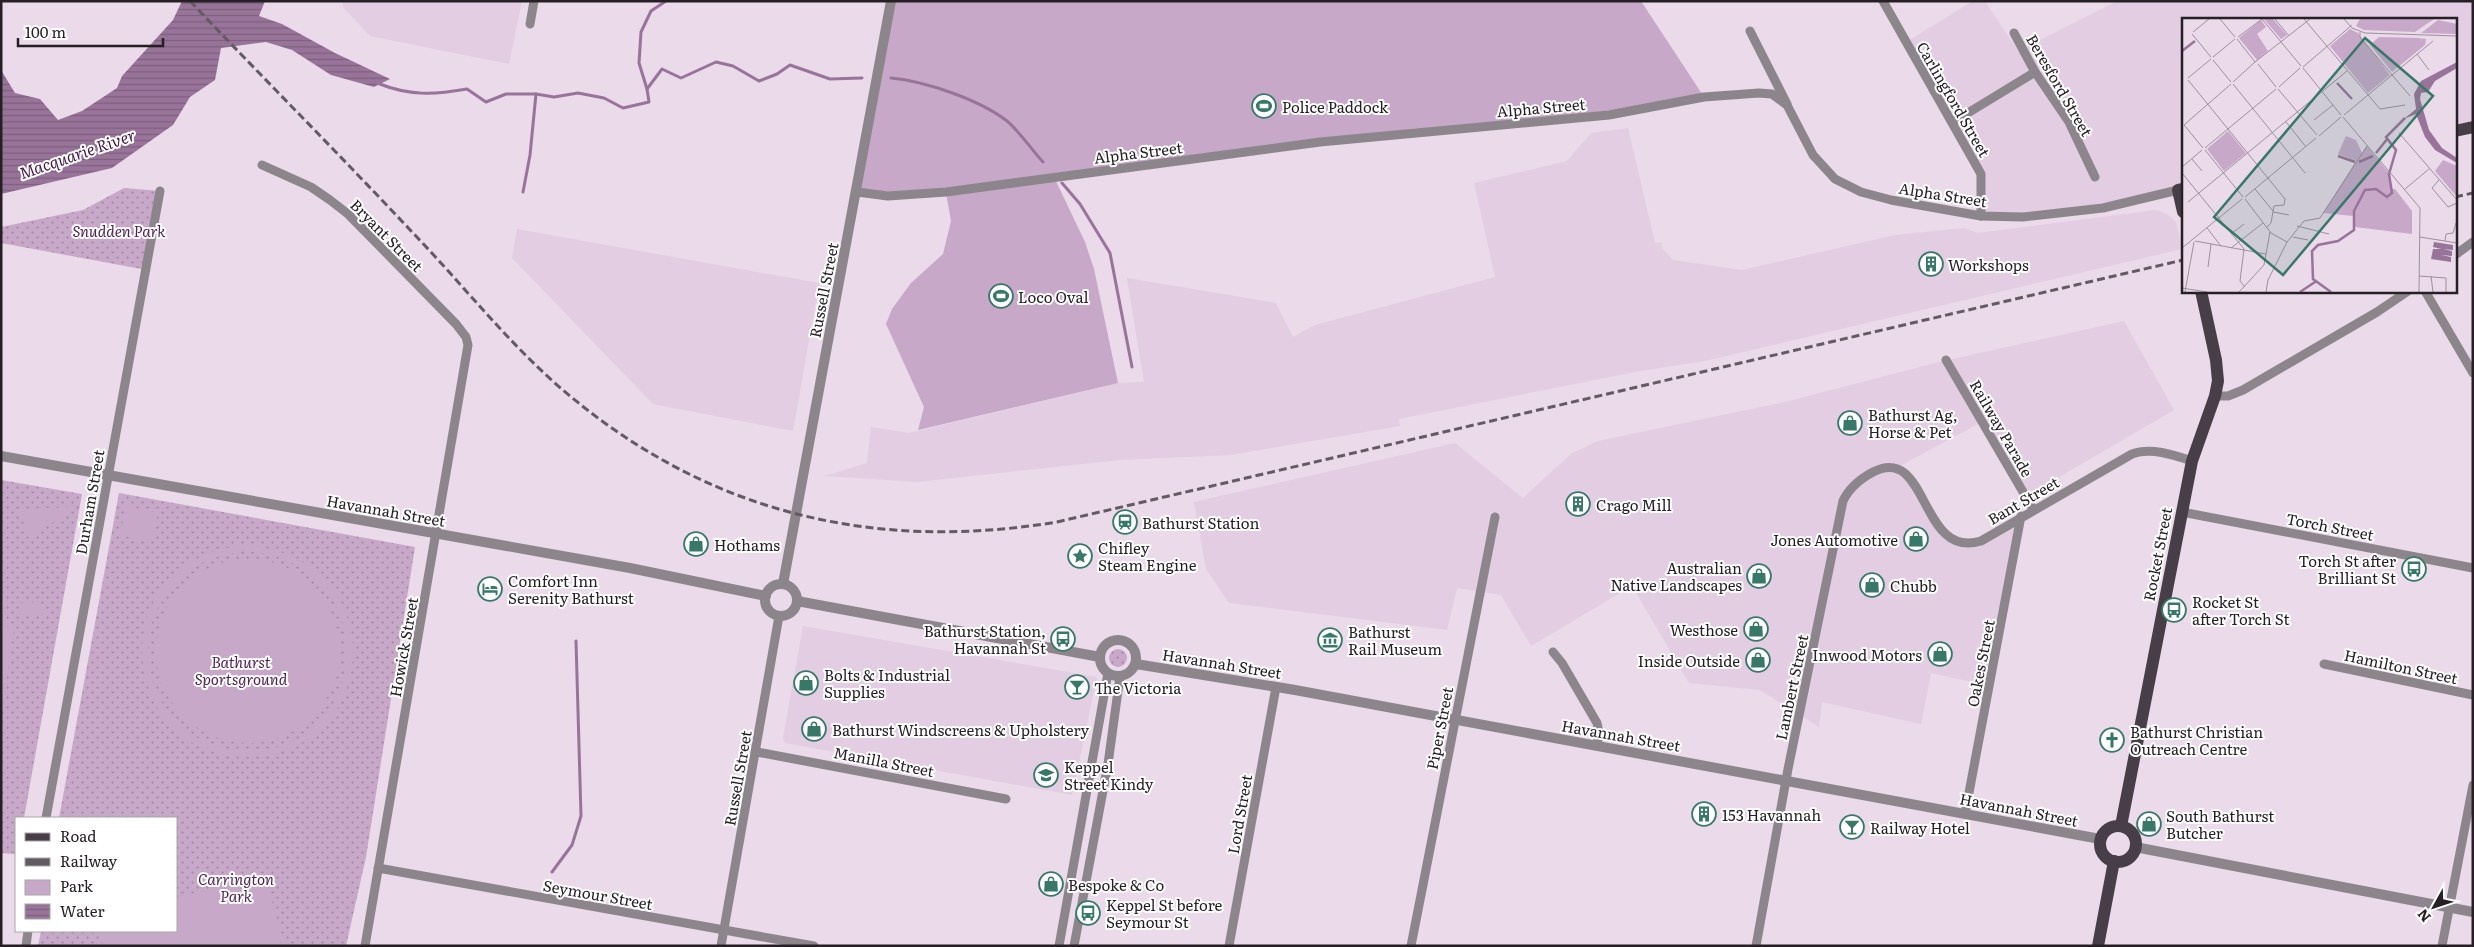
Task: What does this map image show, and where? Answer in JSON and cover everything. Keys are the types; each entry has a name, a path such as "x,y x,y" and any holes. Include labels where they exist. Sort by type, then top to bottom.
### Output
{"main road":[{"path":"2456,131 2473,127"},
{"path":"2180,189 2182,204"},
{"name":"Rocket Street","path":"2121,826 2192,461 2215,396 2218,381 2216,360 2201,292"},
{"path":"2121,826 2134,836 2135,847 2130,857 2114,861 2101,851 2100,840 2106,830 2121,826"},
{"path":"2098,946 2114,861"}],"street":[{"path":"530,24 534,1"},
{"name":"Russell Street","path":"783,584 810,428 857,192 890,1"},
{"name":"Carlingford Street","path":"1883,1 1981,174 1981,216"},
{"path":"1750,31 1787,105"},
{"name":"Beresford Street","path":"2014,33 2035,72 2069,122 2095,177"},
{"path":"1953,122 2035,72"},
{"name":"Alpha Street","path":"857,192 888,196 946,192 1320,142 1609,116 1704,97 1772,94 1787,105 1812,155 1835,179 1861,192 1891,200 1981,216 2023,216 2103,208 2180,189"},
{"name":"Bryant Street","path":"262,165 311,188 348,214 462,330 466,337 468,352"},
{"name":"Durham Street","path":"46,817 160,191"},
{"path":"2456,253 2473,242"},
{"path":"2215,396 2228,396 2244,390 2377,312 2407,292"},
{"path":"2426,292 2473,373"},
{"name":"Howick Street","path":"365,946 468,352"},
{"name":"Railway Parade","path":"1946,360 2033,509"},
{"name":"Bant Street","path":"1897,468 1911,481 1942,532 1959,543 1981,540 2139,451 2164,453 2192,461"},
{"name":"Havannah Street","path":"1,456 630,568 766,596"},
{"name":"Lambert Street","path":"1756,946 1786,781 1843,501 1850,489 1869,474 1885,467 1897,468"},
{"name":"Torch Street","path":"2182,512 2473,568"},
{"name":"Piper Street","path":"1411,946 1495,516"},
{"name":"Oakes Street","path":"1966,814 2021,516"},
{"path":"783,584 792,588 798,601 790,613 779,616 768,608 766,596 770,588 783,584"},
{"path":"798,601 1100,657"},
{"name":"Russell Street","path":"721,946 757,752 779,616"},
{"path":"1120,640 1126,642 1134,649 1136,664 1129,673 1120,676 1108,673 1101,664 1100,657 1108,643 1120,640"},
{"path":"1553,652 1562,663 1598,724 1597,746"},
{"name":"Havannah Street","path":"1136,664 1276,687 2100,840"},
{"name":"Hamilton Street","path":"2324,664 2473,696"},
{"path":"1059,946 1108,673"},
{"path":"1074,946 1108,764 1120,676"},
{"name":"Lord Street","path":"1229,946 1276,687"},
{"name":"Manilla Street","path":"757,752 1006,799"},
{"path":"1092,760 1108,764"},
{"path":"2442,946 2473,785"},
{"path":"2135,847 2473,912"},
{"name":"Seymour Street","path":"378,868 814,946"},
{"path":"1070,889 1084,891"},
{"path":"26,946 28,932"}],"shaded area":[{"path":"342,1 522,1 509,64 370,36 343,7"},
{"path":"1973,1 1985,1 2018,51 2117,1 2473,1 2473,127 2456,131 2456,18 2182,18 2182,189 2103,208 1981,216 1981,174 1906,42"},
{"path":"1628,128 1655,243 1661,242 1663,249 1673,260 1742,270 1895,235 1964,228 1978,233 2156,210 2167,214 2176,222 2182,249 1705,361 1640,371 1399,419 1400,426 1231,455 1120,460 918,482 825,476 867,463 871,427 909,433 1118,383 1144,382 1127,278 1276,303 1293,337 1315,325 1495,277 1474,183 1567,161 1591,133"},
{"path":"517,229 819,283 793,431 653,404 512,258"},
{"path":"2124,321 2174,410 2025,497 1982,422 1898,467 1937,524 1965,544 2021,516 1990,686 1931,673 1921,724 1822,702 1819,727 1760,690 1689,683 1632,586 1531,646 1501,595 1457,588 1447,630 1229,603 1206,569 1194,502 1455,443 1523,498 1572,453 1598,441 1789,401 1939,362"},
{"path":"803,626 1097,677 1072,795 785,743 783,738"}],"green space":[{"name":"Police Paddock","path":"891,1 1641,1 1704,97 1609,115 1422,132 1054,177 1085,242 1094,269 1118,383 918,430 924,407 886,324 892,309 911,283 943,254 951,221 946,193 857,192"},
{"name":"Snudden Park","path":"124,188 160,191 147,270 1,243 1,227 83,210"},
{"path":"1,480 82,494 24,817 15,817 15,854 1,853"},
{"name":"Bathurst Sportsground","path":"119,493 415,547 366,857 346,946 38,946 41,932 178,932 178,817 59,817"},
{"path":"126,506 158,513 152,542 120,535"},
{"path":"75,507 29,539 19,509"},
{"path":"246,545 278,551 306,564 319,574 339,598 346,613 353,641 352,669 349,683 344,696 329,720 307,740 289,749 270,755 260,756 213,752 177,731 153,699 143,661 146,622 164,586 197,559","holes":["246,551 292,563 323,587 341,619 346,655 339,691 320,722 290,743 249,751 207,743 176,721 156,691 148,656 153,620 171,588 202,563"]},
{"path":"239,559 257,559 283,566 299,574 313,586 325,600 333,616 340,642 340,660 333,686 325,702 313,716 299,728 275,739 257,743 239,743 221,739 197,728 171,702 160,678 156,660 156,642 160,624 171,600 197,574 221,563"},
{"path":"1,588 6,604 7,627 14,628 1,715"},
{"path":"23,597 51,612 20,617"},
{"path":"1114,649 1122,649 1127,654 1125,665 1114,667 1109,662 1109,654"},
{"name":"Carrington Park","path":"264,873 285,946 103,946 99,932 178,932 178,897"}],"water":[{"name":"Macquarie River","path":"182,1 265,1 259,16 282,24 335,53 390,79 374,87 331,75 292,50 266,42 221,48 215,80 190,97 173,125 112,168 1,194 1,70 15,93 40,99 58,120 82,111 117,88 122,76 173,20"}],"waterway":[{"path":"377,83 400,90 422,93 467,89 486,102 506,94 536,94 554,97 578,93 604,98 623,108 649,102 639,63 641,32 651,11 666,1"},
{"path":"647,89 662,69 681,78 716,62 733,66 759,81 777,74 790,65 830,79 862,78"},
{"path":"891,78 936,87 996,113 1012,125 1043,162"},
{"path":"523,192 530,155 536,94"},
{"path":"1062,183 1080,204 1110,253 1132,367"},
{"path":"552,872 572,845 581,816 576,641"}],"railway":[{"path":"190,1 385,204 528,358 570,396 624,437 681,470 739,496 799,514 861,526 925,532 990,530 1057,522 2182,260"},
{"path":"2456,197 2473,193"}],"place":[{"name":"Police Paddock","path":"1264,106"},
{"name":"Workshops","path":"1931,264"},
{"name":"Loco Oval","path":"1001,296"},
{"name":"Bathurst Ag, Horse & Pet","path":"1850,423"},
{"name":"Crago Mill","path":"1578,504"},
{"name":"Bathurst Station","path":"1125,522"},
{"name":"Jones Automotive","path":"1916,539"},
{"name":"Hothams","path":"696,544"},
{"name":"Chifley Steam Engine","path":"1080,556"},
{"name":"Torch St after Brilliant St","path":"2414,569"},
{"name":"Australian Native Landscapes","path":"1759,576"},
{"name":"Chubb","path":"1872,585"},
{"name":"Comfort Inn Serenity Bathurst","path":"490,589"},
{"name":"Rocket St after Torch St","path":"2174,610"},
{"name":"Westhose","path":"1756,629"},
{"name":"Bathurst Station, Havannah St","path":"1063,639"},
{"name":"Bathurst Rail Museum","path":"1330,640"},
{"name":"Inwood Motors","path":"1940,654"},
{"name":"Inside Outside","path":"1758,660"},
{"name":"Bolts & Industrial Supplies","path":"806,683"},
{"name":"The Victoria","path":"1077,687"},
{"name":"Bathurst Windscreens & Upholstery","path":"814,729"},
{"name":"Bathurst Christian Outreach Centre","path":"2112,740"},
{"name":"Keppel Street Kindy","path":"1046,775"},
{"name":"153 Havannah","path":"1704,814"},
{"name":"South Bathurst Butcher","path":"2149,824"},
{"name":"Railway Hotel","path":"1852,827"},
{"name":"Bespoke & Co","path":"1051,884"},
{"name":"Keppel St before Seymour St","path":"1088,913"}]}
